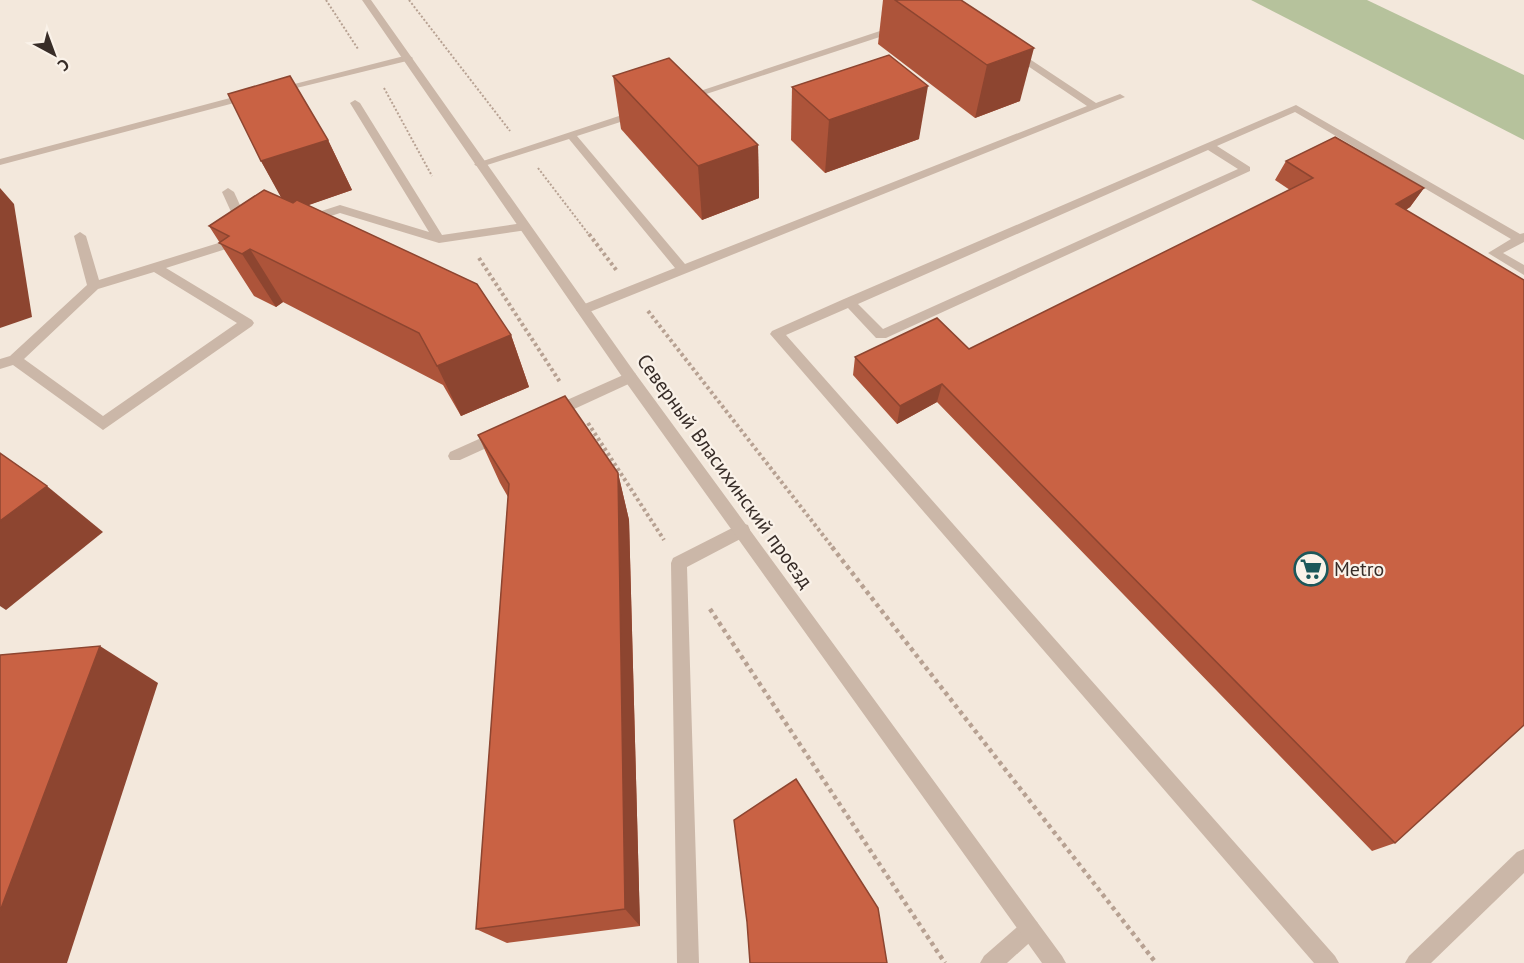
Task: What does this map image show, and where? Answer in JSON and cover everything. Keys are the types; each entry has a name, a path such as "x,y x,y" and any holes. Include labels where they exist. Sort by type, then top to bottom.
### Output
{"street":[{"name":"Северный Власихинский проезд","path":"366,0 582,310 1055,963"},
{"path":"672,102 908,25"},
{"path":"1007,48 1095,107"},
{"path":"267,92 408,58"},
{"path":"0,162 256,94"},
{"path":"582,310 1120,97"},
{"path":"355,103 439,239"},
{"path":"1328,963 777,334 1296,108 1522,238"},
{"path":"480,164 649,109"},
{"path":"571,135 683,270"},
{"path":"849,302 881,335 1246,169 1209,146"},
{"path":"0,364 15,359 94,286 248,238 228,192"},
{"path":"300,222 340,209 439,239 523,227"},
{"path":"80,236 94,286"},
{"path":"1522,238 1494,253 1524,271"},
{"path":"15,359 103,424 247,323 155,267"},
{"path":"541,417 630,377"},
{"path":"455,456 509,432"},
{"path":"688,963 680,563 742,530"},
{"path":"1416,963 1524,859"},
{"path":"991,963 1030,929"}],"path":[{"path":"326,0 391,98 436,183"},
{"path":"409,0 1156,963"},
{"path":"464,236 945,963"}],"green space":[{"path":"1251,0 1367,0 1524,75 1524,140"}],"building":[{"path":"895,0 961,0 1034,48 987,65"},
{"path":"889,55 928,86 829,120 792,87"},
{"path":"669,58 758,145 698,166 613,76"},
{"path":"290,76 328,140 261,161 228,94"},
{"name":"Metro","path":"1335,137 1424,188 1396,204 1524,280 1524,725 1395,843 942,384 900,406 855,357 937,318 969,349 1313,178 1286,161"},
{"path":"264,190 293,203 297,200 477,284 511,335 437,366 419,333 250,249 242,254 219,243 229,236 209,226"},
{"path":"565,396 618,473 625,909 476,929 509,484 478,435"},
{"path":"0,453 47,486 0,521"},
{"path":"100,646 0,911 0,655"},
{"path":"796,779 878,908 887,963 750,963 734,820"}],"place":[{"name":"Metro","path":"1311,569"}]}
